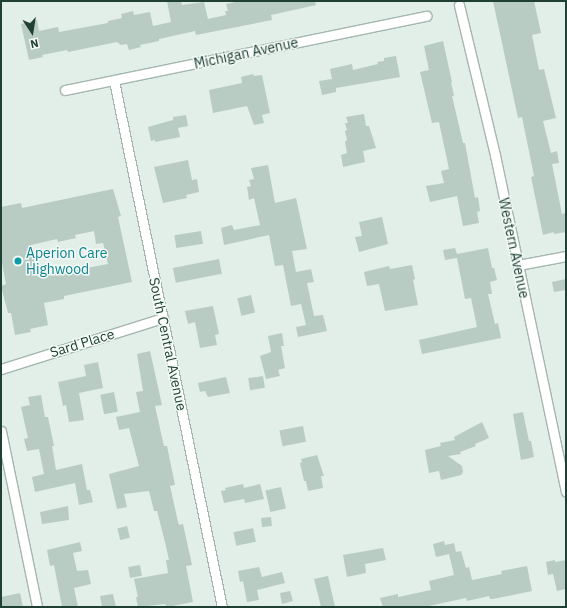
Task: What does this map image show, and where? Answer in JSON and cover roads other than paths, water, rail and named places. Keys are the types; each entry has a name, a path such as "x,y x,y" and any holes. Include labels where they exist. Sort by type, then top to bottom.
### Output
{"street":[{"name":"Western Avenue","path":"459,5 495,155 566,492"},
{"name":"Michigan Avenue","path":"65,90 427,16"},
{"name":"South Central Avenue","path":"114,81 222,607"},
{"path":"518,265 566,256"},
{"name":"Sard Place","path":"1,369 163,318"},
{"path":"1,431 37,607"}],"place":[{"name":"Aperion Care Highwood","path":"18,261"}]}
